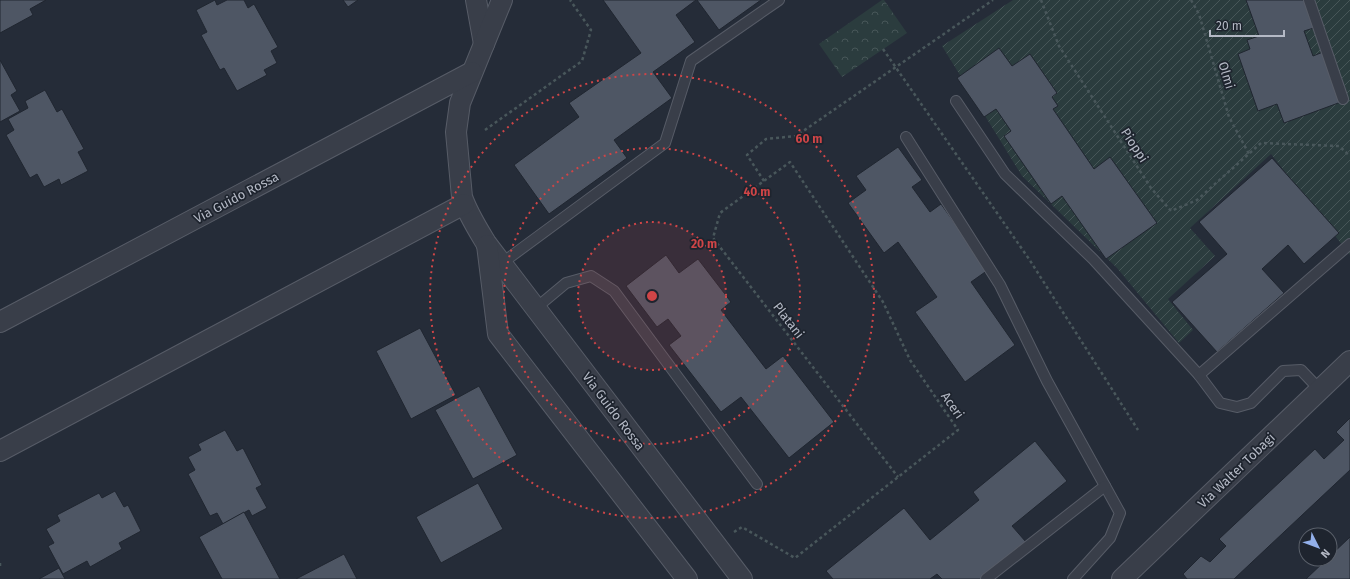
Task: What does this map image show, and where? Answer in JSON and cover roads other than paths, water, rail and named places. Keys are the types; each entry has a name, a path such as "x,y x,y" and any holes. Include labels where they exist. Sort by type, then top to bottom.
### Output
{"street":[{"path":"476,0 484,44"},
{"name":"Via Guido Rossa","path":"502,0 460,103 456,132 462,197 464,204 471,220 486,243 742,579"},
{"name":"Via Guido Rossa","path":"0,322 472,72"},
{"path":"0,451 464,204"},
{"name":"Via Guido Rossa","path":"486,243 498,334 687,579"},
{"name":"Via Walter Tobagi","path":"1122,579 1350,361"}],"lane":[{"path":"502,263 665,143 691,61 779,0"},
{"path":"1310,0 1343,99"},
{"path":"956,101 1005,174 1093,259 1199,375 1220,403 1237,407 1251,403 1283,371 1301,370 1320,390"},
{"path":"906,137 1000,285 1047,381 1120,513 1110,538 1073,579"},
{"path":"1199,375 1350,244"},
{"path":"536,308 566,283 591,276 614,291 757,484"},
{"path":"986,579 1105,486"}]}
